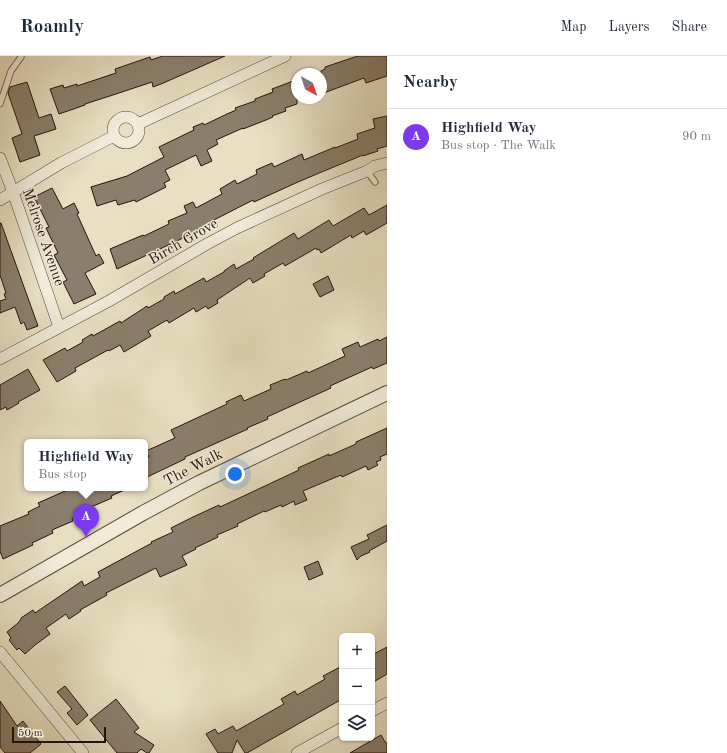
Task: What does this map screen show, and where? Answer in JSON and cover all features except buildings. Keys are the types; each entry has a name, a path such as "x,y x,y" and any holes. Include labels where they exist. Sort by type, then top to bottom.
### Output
{"street":[{"path":"138,124 285,56"},
{"path":"120,118 132,118 138,124 140,132 133,142 121,142 114,136 114,124 120,118"},
{"path":"0,200 61,162 114,136"},
{"name":"Melrose Avenue","path":"0,158 59,327"},
{"name":"Birch Grove","path":"0,359 109,301 237,228 322,189 367,171 375,166 387,163"},
{"name":"The Walk","path":"0,595 136,517 199,483 387,393"},
{"path":"0,652 83,753"},
{"path":"375,709 387,703"},
{"path":"297,753 339,730"}],"lane":[{"path":"0,104 11,71 21,57"},
{"path":"367,171 375,182"}],"place":[{"name":"Highfield Way","path":"86,537"}]}
